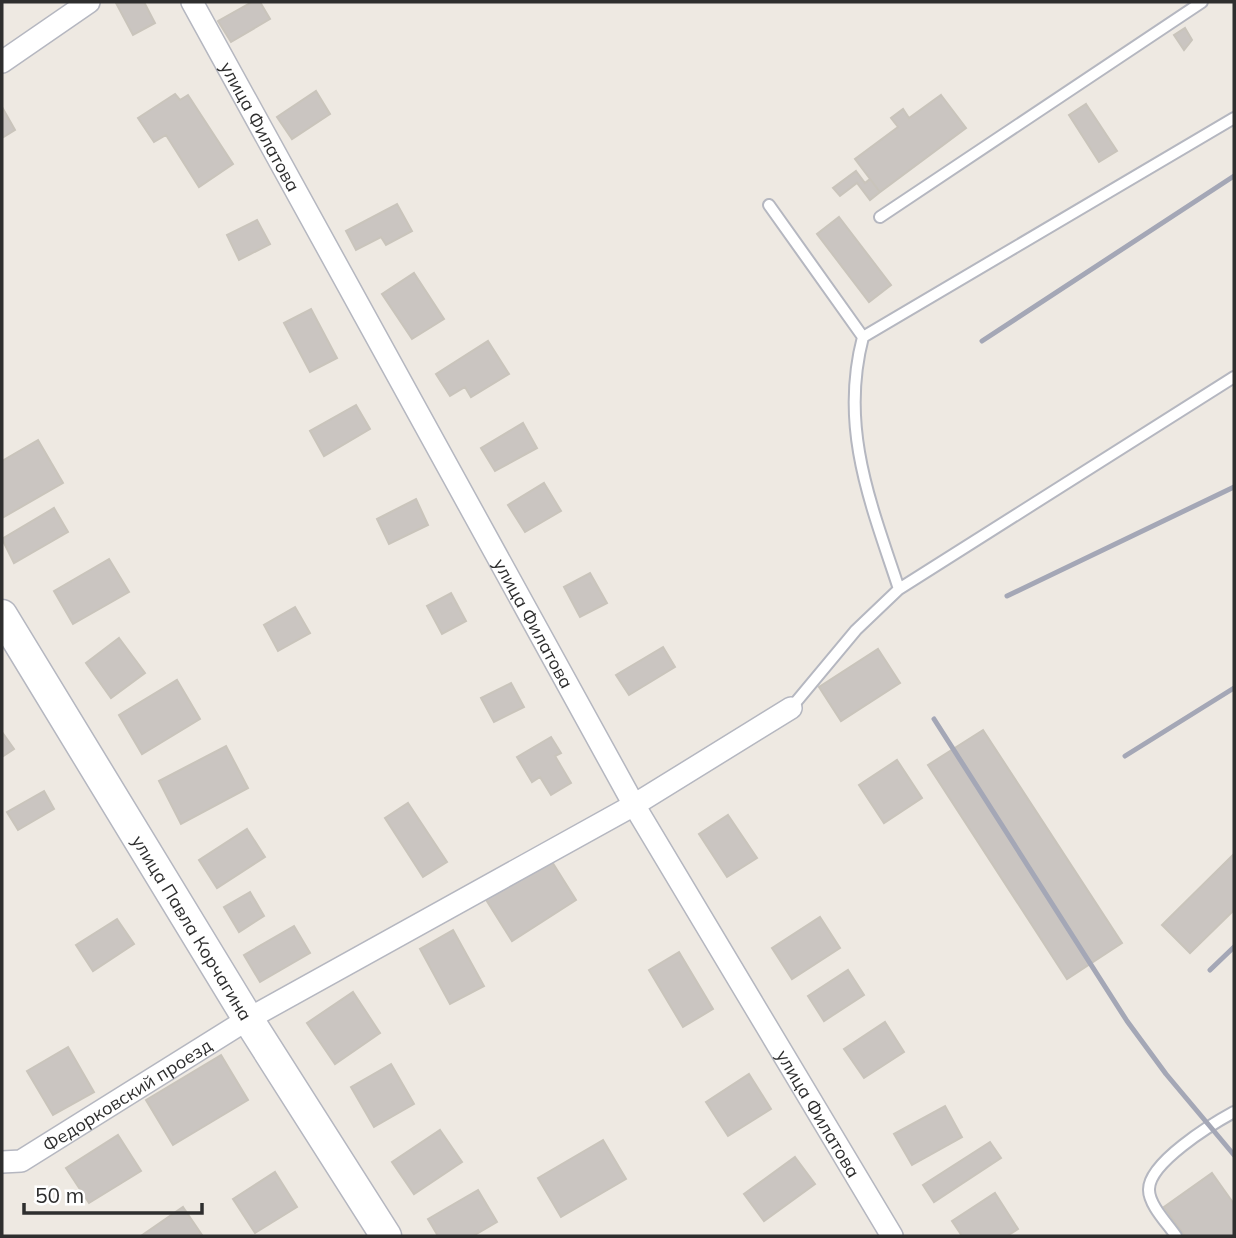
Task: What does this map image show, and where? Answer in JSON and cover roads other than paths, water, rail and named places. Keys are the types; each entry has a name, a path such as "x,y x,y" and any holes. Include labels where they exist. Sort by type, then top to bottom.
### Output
{"main road":[{"name":"улица Павла Корчагина","path":"2,615 248,1019 386,1236"}],"street":[{"path":"2,62 89,2"},
{"name":"улица Филатова","path":"192,2 634,805 892,1236"},
{"name":"Федорковский проезд","path":"2,1161 21,1161 248,1019 634,805 792,708"}],"lane":[{"path":"880,217 1202,2"},
{"path":"899,589 872,506 854,426 853,384 863,337 1234,118"},
{"path":"769,205 863,337"},
{"path":"792,708 856,631 899,589 1234,377"},
{"path":"1177,1236 1150,1198 1151,1179 1163,1162 1234,1112"}],"railway":[{"path":"982,341 1234,176"},
{"path":"1007,596 1234,487"},
{"path":"1125,756 1234,688"},
{"path":"934,719 1127,1021 1166,1074 1234,1155"},
{"path":"1210,970 1234,947"}]}
